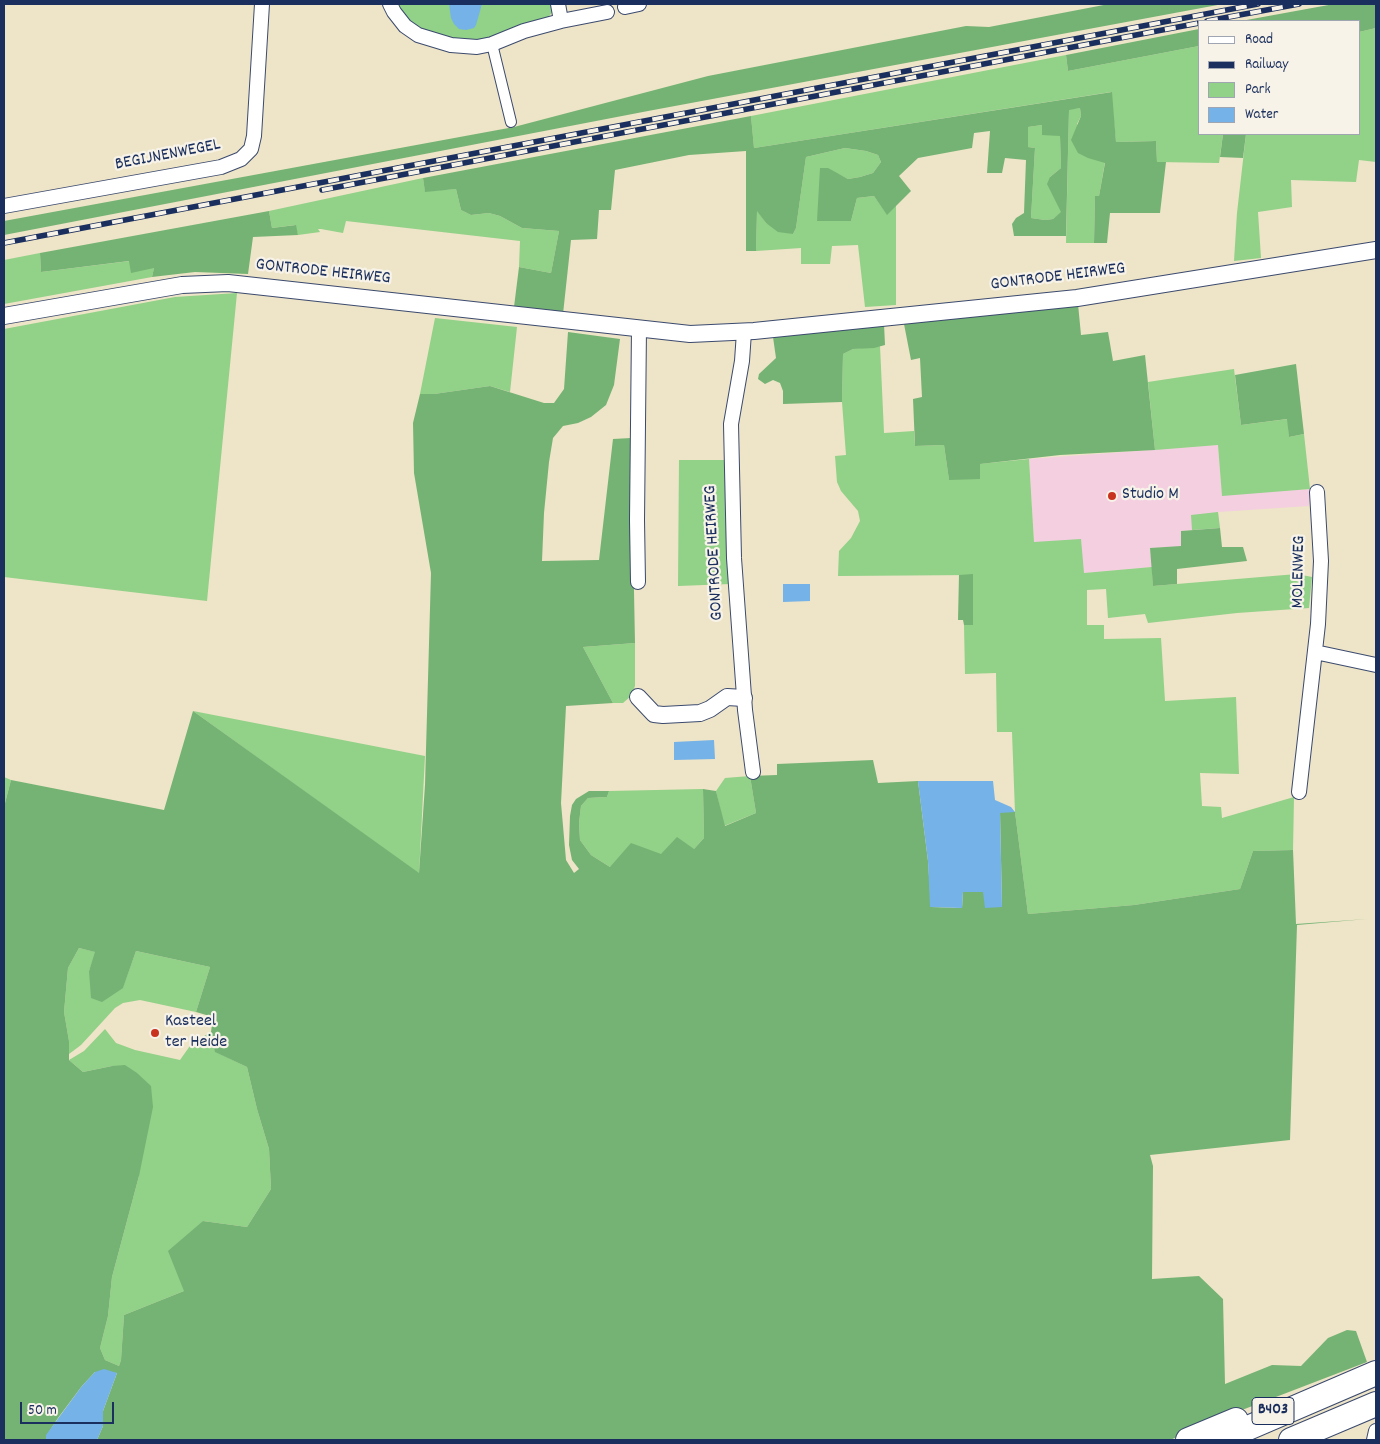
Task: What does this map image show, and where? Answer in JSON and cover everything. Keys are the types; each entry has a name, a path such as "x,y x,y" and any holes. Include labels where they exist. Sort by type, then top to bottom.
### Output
{"highway":[{"path":"1220,1440 1376,1373"},
{"name":"B403","path":"1188,1440 1236,1420 1310,1401"},
{"path":"1291,1440 1376,1404"}],"street":[{"name":"BEGIJNENWEGEL","path":"4,206 221,167 241,159 251,149 254,136 262,4"},
{"path":"390,4 405,26 418,35 451,45 477,47 492,44 524,31 561,21 607,12"},
{"path":"558,4 561,21"},
{"path":"492,44 511,122"},
{"name":"GONTRODE HEIRWEG","path":"4,316 182,284 228,283 690,334 744,332 1077,298 1376,250"},
{"path":"638,582 639,328"},
{"name":"GONTRODE HEIRWEG","path":"744,332 742,361 731,424 734,558 744,698 753,772"},
{"name":"MOLENWEG","path":"1299,792 1314,652 1321,561 1317,492"},
{"path":"1314,652 1376,665"},
{"path":"638,697 654,714 663,715 700,713 710,709 727,697 744,698"},
{"path":"1374,1440 1376,1431"}],"shaded area":[{"path":"1218,445 1222,495 1310,489 1309,506 1218,512 1220,528 1181,531 1182,547 1150,548 1152,567 1087,573 1036,574 1029,459"}],"green space":[{"path":"397,4 552,4 553,11 547,19 491,40 468,42 449,39 422,29 404,15"},
{"path":"1109,4 1223,4 648,111 4,235 4,221 514,127 708,76 966,26 989,27"},
{"path":"1334,4 1376,4 1376,28 1360,32 1360,20 1246,20"},
{"path":"1376,28 1376,162 1359,160 1356,182 1291,180 1292,207 1258,212 1261,258 1234,261 1237,213 1246,135 1360,135 1360,32"},
{"path":"1198,29 1198,46 1068,71 1066,55"},
{"path":"1198,46 1198,135 1223,135 1219,163 1157,162 1156,141 1116,142 1111,92 754,148 751,116 1066,55 1068,71"},
{"path":"1112,92 1116,142 1156,141 1157,162 1166,162 1160,213 1110,213 1107,243 1094,243 1095,196 1099,196 1105,163 1078,153 1071,140 1081,116 1080,108 1069,110 1066,236 1014,236 1012,224 1016,218 1024,213 1026,160 1005,158 1002,173 987,173 990,131 974,133 972,148 918,158 899,176 911,191 887,215 874,196 857,198 851,221 817,221 820,168 828,168 848,179 873,173 881,162 878,155 845,148 806,157 796,228 793,234 778,232 766,223 757,211 756,251 746,251 746,151 689,155 615,170 611,210 599,210 597,239 571,240 563,314 514,307 519,267 551,273 559,231 522,228 500,216 489,213 471,215 461,210 456,189 425,192 423,178 751,116 754,148","holes":["1042,125 1042,135 1060,136 1061,168 1050,177 1047,184 1061,212 1053,219 1045,220 1031,218 1035,148 1028,147 1028,127"]},
{"path":"1080,108 1081,116 1077,124 1105,162 1099,196 1095,197 1094,243 1066,243 1069,109"},
{"path":"1042,125 1060,135 1061,168 1050,177 1062,212 1053,219 1045,220 1031,218 1035,148 1028,147 1028,127"},
{"path":"1223,135 1246,135 1243,158 1220,157"},
{"path":"845,148 878,155 881,162 873,173 860,177 848,179 838,174 817,220 851,221 857,198 874,196 887,214 896,205 896,305 865,307 858,245 832,246 830,264 801,264 801,248 756,251 757,210 766,223 793,234 796,228 806,157"},
{"path":"423,178 425,191 456,189 461,210 471,215 489,213 500,216 522,228 559,231 551,273 519,267 520,241 346,221 343,233 318,229 320,232 298,235 295,225 272,228 269,211"},
{"path":"269,211 272,228 296,225 298,235 253,237 248,274 195,272 152,277 154,268 131,273 129,261 41,272 40,253"},
{"path":"40,253 41,272 130,261 154,268 152,277 4,304 4,260"},
{"path":"237,293 207,601 4,577 4,329 175,297"},
{"path":"1078,304 1081,335 1108,332 1113,361 1145,355 1155,450 1060,455 980,464 980,479 949,480 944,445 915,446 913,399 922,397 920,358 911,360 904,324"},
{"path":"435,318 517,327 510,392 490,386 434,394 420,394"},
{"path":"884,324 885,345 874,348 853,349 843,354 842,402 783,404 783,391 780,383 773,380 765,384 758,379 759,374 776,358 773,337"},
{"path":"568,332 620,339 614,385 606,405 591,417 578,423 563,426 553,438 544,513 542,561 599,560 613,439 631,438 635,643 583,647 613,703 566,706 561,803 566,860 574,873 579,869 572,860 569,845 572,805 576,799 589,791 609,791 607,797 588,798 581,806 580,840 591,855 610,867 631,843 661,854 677,837 694,849 704,838 703,789 716,791 725,826 756,813 750,776 777,775 777,764 873,760 878,783 918,781 928,861 931,907 962,908 963,892 984,892 1002,907 1000,812 1015,812 1028,914 1134,905 1240,889 1253,851 1293,850 1296,924 1367,919 1297,925 1290,1140 1150,1155 1153,1166 1152,1279 1199,1276 1223,1299 1225,1384 1272,1365 1301,1366 1328,1338 1347,1330 1356,1331 1367,1362 1229,1415 1170,1440 97,1440 103,1426 103,1411 117,1373 95,1372 58,1418 47,1435 46,1440 4,1440 4,807 11,780 164,810 193,711 419,873 425,785 431,573 414,473 413,423 420,394 434,394 490,386 544,403 554,403 564,389","holes":["79,948 95,952 89,971 91,998 102,1002 123,988 136,951 210,967 196,1012 213,1017 211,1032 215,1052 247,1067 269,1149 271,1189 247,1227 203,1221 168,1251 184,1291 124,1315 119,1366 105,1360 100,1348 108,1316 112,1277 139,1176 153,1107 151,1086 125,1065 83,1072 69,1060 69,1041 64,1012 68,968"]},
{"path":"880,346 884,433 914,431 915,446 944,445 949,480 979,464 1029,459 1034,542 1081,539 1084,573 1152,567 1153,586 1297,574 1312,577 1309,608 1237,613 1148,623 1145,614 1108,618 1106,589 1087,590 1087,625 1104,625 1104,639 1161,638 1165,701 1236,697 1239,774 1200,773 1202,806 1221,807 1222,818 1294,797 1293,850 1253,851 1240,889 1134,905 1028,914 1015,812 1012,732 997,732 996,673 965,674 964,625 972,625 973,575 838,576 839,551 851,538 860,521 858,511 841,491 837,482 835,456 846,455 842,402 843,354 853,349"},
{"path":"1296,364 1304,434 1289,437 1287,419 1241,425 1235,375"},
{"path":"1234,369 1241,425 1288,419 1289,437 1304,434 1310,489 1222,496 1218,445 1155,450 1148,382"},
{"path":"679,460 729,460 730,584 678,586"},
{"path":"1218,512 1220,528 1192,530 1191,515"},
{"path":"1220,528 1222,547 1243,547 1247,561 1177,569 1177,584 1153,586 1150,548 1181,546 1181,531"},
{"path":"973,574 973,625 964,625 963,620 958,620 959,575"},
{"path":"635,643 635,686 631,696 623,703 613,703 583,647"},
{"path":"193,711 425,756 419,874"},
{"path":"750,776 756,813 724,826 716,791 725,778"},
{"path":"4,777 11,780 4,807"},
{"path":"703,789 704,838 694,849 661,854 610,867 591,855 580,840 581,806 588,798 607,797 609,791"},
{"path":"79,948 96,952 89,971 123,987 136,951 210,967 196,1012 140,1000 123,1003 115,1008 81,1045 69,1054 69,1041 64,1012 68,968"},
{"path":"105,1029 116,1043 135,1050 180,1060 192,1043 211,1032 216,1052 247,1067 269,1149 271,1189 247,1227 203,1221 184,1291 124,1315 119,1366 105,1360 100,1348 108,1316 112,1277 139,1176 112,1066 83,1072 69,1060 84,1051"}],"water":[{"path":"449,4 482,4 474,28 459,29 451,18"},
{"path":"783,584 810,584 810,601 783,602"},
{"path":"714,740 715,759 674,760 674,742"},
{"path":"918,781 993,781 995,800 1011,807 1015,812 1000,813 1002,907 985,908 983,892 963,892 962,908 930,907 928,861"},
{"path":"104,1369 117,1373 103,1411 103,1426 97,1440 46,1440 46,1435 82,1386 95,1372"}],"railway":[{"path":"4,243 1258,4"},
{"path":"1212,20 1299,4"},
{"path":"322,190 1198,23"}],"place":[{"name":"Studio M","path":"1112,496"},
{"name":"Kasteel ter Heide","path":"155,1033"}]}
